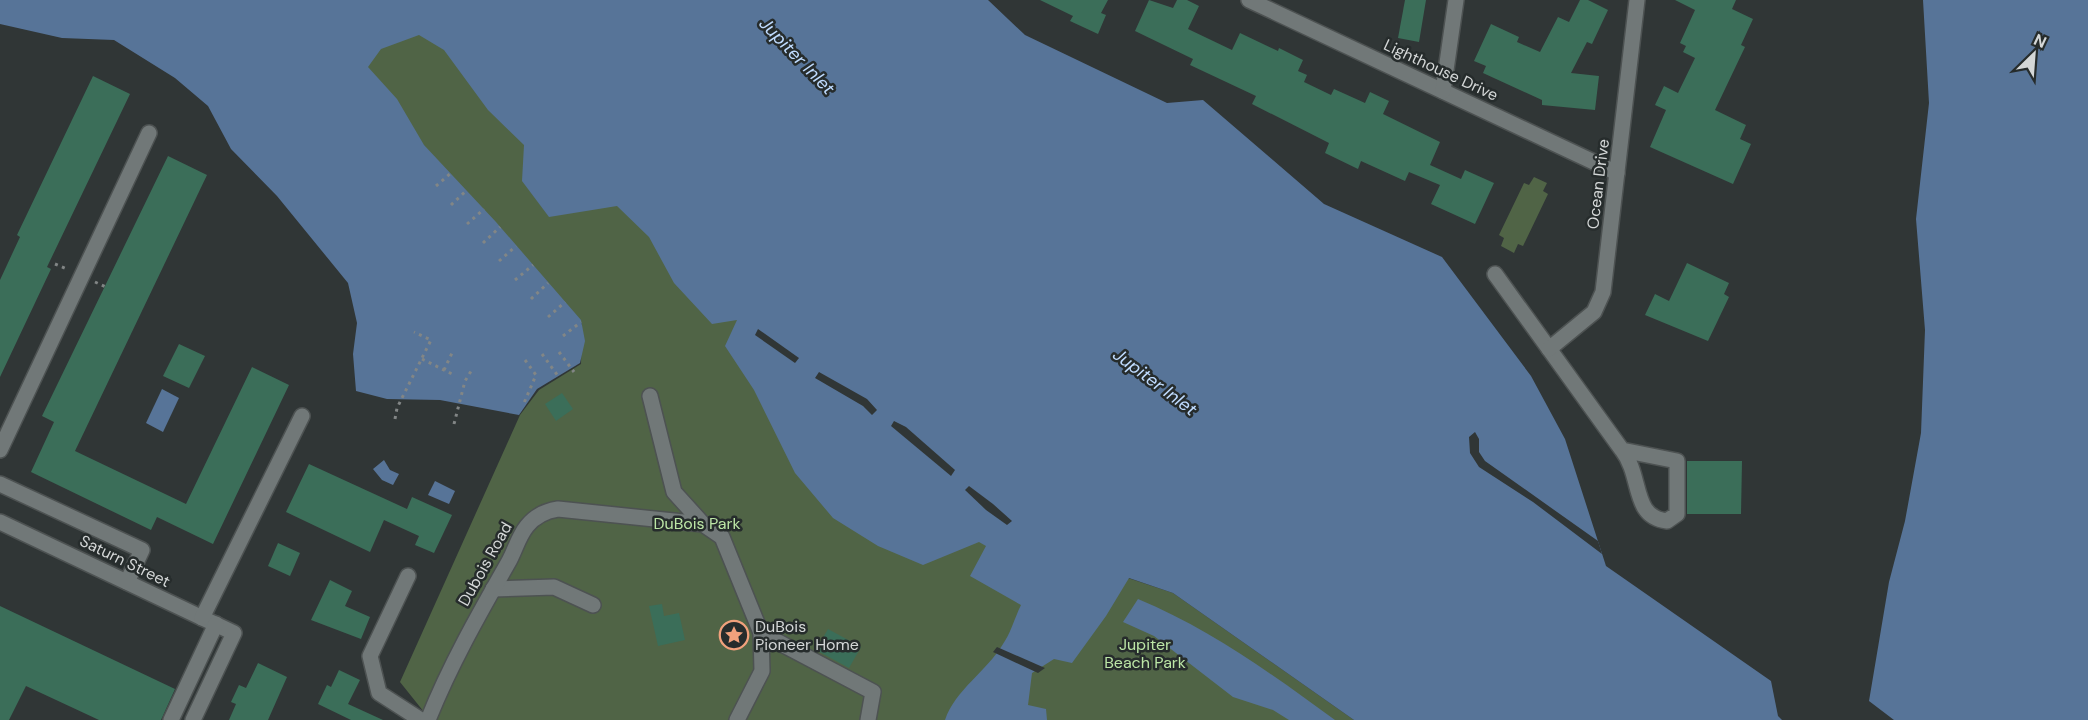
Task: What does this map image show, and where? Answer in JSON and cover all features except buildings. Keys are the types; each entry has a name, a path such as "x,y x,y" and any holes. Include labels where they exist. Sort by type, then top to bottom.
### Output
{"street":[{"name":"Lighthouse Drive","path":"1249,0 1617,173"},
{"path":"1443,92 1456,0"},
{"name":"Ocean Drive","path":"1549,349 1594,312 1603,292 1637,0"},
{"path":"0,450 149,133"},
{"path":"1495,274 1622,450 1632,462 1645,512 1655,520 1668,521 1677,514 1677,461 1622,450"},
{"path":"651,396 674,492 703,524 723,537 761,633 762,671 737,720"},
{"path":"171,720 209,621 302,416"},
{"path":"0,484 142,550 127,582"},
{"name":"Dubois Road","path":"428,720 479,612 527,525 547,511 558,509 703,524"},
{"name":"Saturn Street","path":"0,522 234,633 193,720"},
{"path":"408,576 370,656 379,693 421,720"},
{"path":"493,589 554,587 593,605"},
{"path":"761,633 873,692 868,720"}],"path":[{"path":"436,186 451,173"},
{"path":"451,205 467,190"},
{"path":"467,224 484,209"},
{"path":"483,243 500,227"},
{"path":"499,261 516,246"},
{"path":"515,280 532,265"},
{"path":"531,299 548,283"},
{"path":"548,317 565,302"},
{"path":"563,336 581,322"},
{"path":"395,419 397,408 431,340 414,332"},
{"path":"444,370 453,351"},
{"path":"559,352 574,372"},
{"path":"542,354 558,376"},
{"path":"422,359 452,374"},
{"path":"525,360 536,375 524,403 526,404"},
{"path":"454,424 465,381 473,368"}],"green space":[{"name":"DuBois Park","path":"419,34 444,48 547,132 738,318 1128,578 1173,593 1354,720 421,720 424,712 400,682 520,415 539,390 581,364 582,324 403,122 366,67 379,48"},
{"path":"1534,177 1547,183 1543,191 1548,194 1523,246 1518,244 1514,253 1501,246 1504,238 1499,235 1524,183 1529,185"}],"water":[{"name":"Jupiter Inlet","path":"0,0 988,0 1025,35 1167,103 1203,100 1324,204 1442,257 1531,376 1565,439 1606,566 1771,681 1778,716 1782,720 1354,720 1173,593 1129,578 1106,616 1072,663 1054,659 1032,673 1028,705 1046,709 1047,720 945,720 956,699 1003,644 1021,605 970,576 986,546 979,542 923,565 878,546 833,518 795,473 754,390 725,346 737,320 712,324 674,283 649,237 617,206 549,217 522,181 524,145 488,110 444,50 419,35 381,49 368,67 397,99 424,145 496,222 581,320 585,341 580,363 537,389 519,415 440,400 387,399 356,391 353,354 357,323 348,283 277,196 231,149 208,106 175,78 114,40 62,38 0,24"},
{"path":"1923,0 2088,0 2088,720 1894,720 1869,701 1889,582 1905,521 1921,433 1925,330 1916,219 1929,103"},
{"path":"162,389 179,398 163,432 146,423"},
{"path":"384,460 390,470 399,474 393,485 382,480 373,469"},
{"path":"435,481 455,491 449,504 428,495"},
{"path":"1138,599 1215,638 1264,669 1335,720 1289,720 1273,710 1233,697 1154,636 1123,622"}],"pier":[{"path":"758,329 799,358 795,363 755,335"},
{"path":"819,372 867,399 877,410 872,415 863,406 815,378"},
{"path":"894,421 906,427 955,470 951,476 891,426"},
{"path":"1475,432 1479,439 1479,452 1485,461 1598,541 1602,554 1533,502 1479,467 1470,453 1469,437"},
{"path":"969,486 1012,521 1007,525 986,510 965,490"},
{"path":"997,647 1045,668 1038,673 993,652"}],"place":[{"name":"DuBois Pioneer Home","path":"734,635"}],"park label":[{"name":"Jupiter Beach Park","path":"1145,653"}]}
